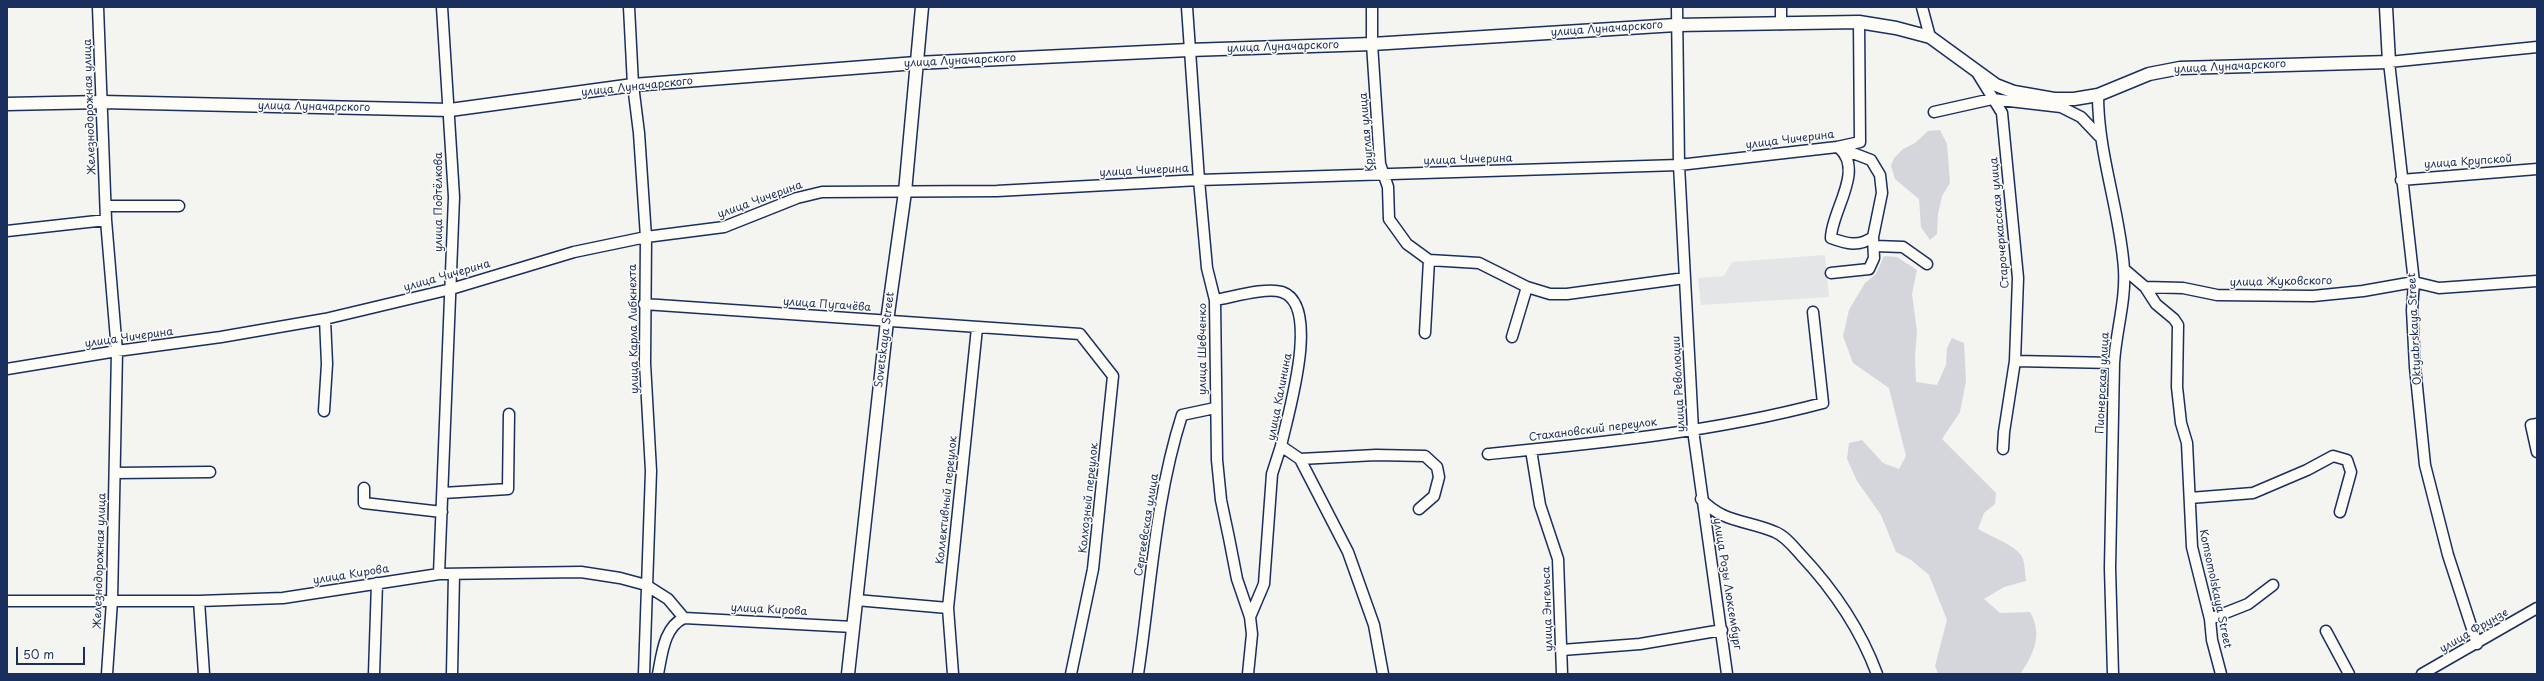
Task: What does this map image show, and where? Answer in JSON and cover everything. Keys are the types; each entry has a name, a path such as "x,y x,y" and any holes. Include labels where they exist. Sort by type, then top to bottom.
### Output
{"main road":[{"name":"Sovetskaya Street","path":"848,674 887,321 905,192 922,7"},
{"name":"Oktyabrskaya Street","path":"2386,7 2389,62"},
{"name":"улица Луначарского","path":"7,104 102,102 450,110 633,85 916,63 1189,50 1372,44 1676,25 1859,22 1896,28 1930,37 1978,74 1996,85 2033,96 2074,100 2098,95 2149,74 2180,68 2389,62"}],"street":[{"name":"Железнодорожная улица","path":"98,7 106,220 117,351 112,601 107,674"},
{"name":"улица Подтёлкова","path":"439,574 454,197 450,110 442,7"},
{"name":"улица Карла Либкнехта","path":"629,7 633,85 639,133 646,236 644,304 645,364 651,471 644,674"},
{"name":"улица Шевченко","path":"1187,7 1198,180 1207,268 1215,300 1215,408 1221,500 1237,579 1250,617 1252,634 1248,674"},
{"name":"Круглая улица","path":"1372,7 1372,44 1383,176 1388,187 1389,219 1407,244 1429,260"},
{"name":"улица Революции","path":"1677,7 1676,25 1679,165 1693,430 1701,499"},
{"path":"1780,7 1781,24"},
{"path":"1922,7 1930,37"},
{"name":"улица Чичерина","path":"7,368 221,337 325,319 451,289 574,252 646,236 724,227 796,198 822,192 997,191 1198,180 1383,176 1679,165 1837,147 1860,142 1859,22"},
{"name":"улица Луначарского","path":"2389,62 2537,47"},
{"name":"Oktyabrskaya Street","path":"2389,62 2401,180 2414,282 2412,310 2414,353 2425,465 2448,555 2476,644"},
{"name":"Старочеркасская улица","path":"1978,74 2002,113 2018,278 2015,361 2004,432 2003,449"},
{"name":"Пионерская улица","path":"2098,95 2099,136 2124,268 2123,305 2116,333 2114,363 2110,568 2113,674"},
{"path":"1934,112 1992,99 2061,106 2081,117 2099,136"},
{"path":"1831,273 1869,269 1874,258 1874,241 1882,193 1880,175 1871,160 1837,147"},
{"path":"1837,147 1846,154 1848,166 1845,192 1831,226 1831,238 1848,244 1874,241 1903,247 1927,264"},
{"name":"улица Крупской","path":"2401,180 2537,169"},
{"path":"106,206 179,206"},
{"path":"7,231 106,220"},
{"path":"1425,333 1429,260 1479,263 1527,287 1550,294 1567,294 1685,278"},
{"name":"Komsomolskaya Street","path":"2124,268 2145,287 2156,304 2174,319 2178,325 2177,387 2181,423 2187,443 2192,547 2210,618 2212,640 2221,674"},
{"name":"улица Жуковского","path":"2145,287 2183,288 2217,295 2313,296 2363,291 2414,282 2440,288 2537,281"},
{"path":"1512,337 1527,287"},
{"name":"улица Калинина","path":"1215,300 1274,291 1284,293 1299,310 1302,346 1281,446 1300,459 1348,552 1374,625 1383,674"},
{"name":"улица Пугачёва","path":"644,304 1080,334"},
{"name":"Стахановский переулок","path":"1488,454 1693,430 1753,420 1823,403 1813,312"},
{"path":"324,411 327,364 325,319"},
{"name":"Коллективный переулок","path":"953,674 948,608 977,328"},
{"name":"Колхозный переулок","path":"1071,674 1093,569 1113,376 1080,334"},
{"path":"2015,361 2114,363"},
{"name":"Сергеевская улица","path":"1138,674 1157,532 1172,445 1182,416 1215,408"},
{"path":"442,493 508,488 509,414"},
{"path":"2537,424 2531,425 2537,452"},
{"name":"улица Шевченко","path":"1250,617 1264,584 1272,474 1281,446"},
{"name":"улица Энгельса","path":"1531,450 1540,505 1558,559 1562,674"},
{"path":"1300,459 1376,455 1425,456 1437,467 1438,477 1434,496 1419,509"},
{"path":"2190,498 2253,493 2307,470 2333,456 2347,460 2351,472 2340,512"},
{"path":"115,473 210,472"},
{"path":"364,488 364,503 442,512"},
{"path":"1701,499 1712,510 1727,518 1776,532 1787,540 1809,563 1844,608 1869,652 1877,674"},
{"name":"улица Розы Люксембург","path":"1701,499 1722,630 1727,674"},
{"name":"улица Кирова","path":"7,601 199,601 283,598 439,574 581,572 620,578 646,585 668,600 684,618 853,627"},
{"path":"452,674 454,574"},
{"path":"374,674 377,584"},
{"path":"2210,618 2248,604 2273,584"},
{"path":"856,600 948,608"},
{"path":"199,601 204,674"},
{"name":"улица Фрунзе","path":"2422,674 2537,608"},
{"path":"658,674 663,647 671,629 676,621 684,618"},
{"path":"1562,650 1640,644 1722,630"},
{"path":"2326,631 2349,674"}],"shaded area":[{"path":"1940,130 1947,144 1950,183 1942,196 1938,214 1937,234 1930,240 1921,227 1919,199 1895,179 1891,166 1894,158 1903,149 1915,143 1928,131"},
{"path":"1825,255 1829,297 1701,305 1698,278 1724,276 1732,262"},
{"path":"1884,256 1897,257 1917,270 1912,294 1917,331 1915,357 1916,382 1937,385 1946,365 1947,348 1952,338 1964,343 1966,381 1960,412 1942,439 1996,493 1995,504 1984,513 1978,529 2016,550 2023,559 2026,581 2004,587 1984,599 2000,613 2030,612 2034,620 2036,628 2035,644 2029,659 2020,674 1938,674 1935,666 1947,620 1929,575 1911,560 1896,552 1881,515 1857,481 1847,459 1849,443 1862,440 1883,463 1899,469 1906,456 1889,388 1853,363 1843,336 1849,310 1865,283 1876,274"}]}
